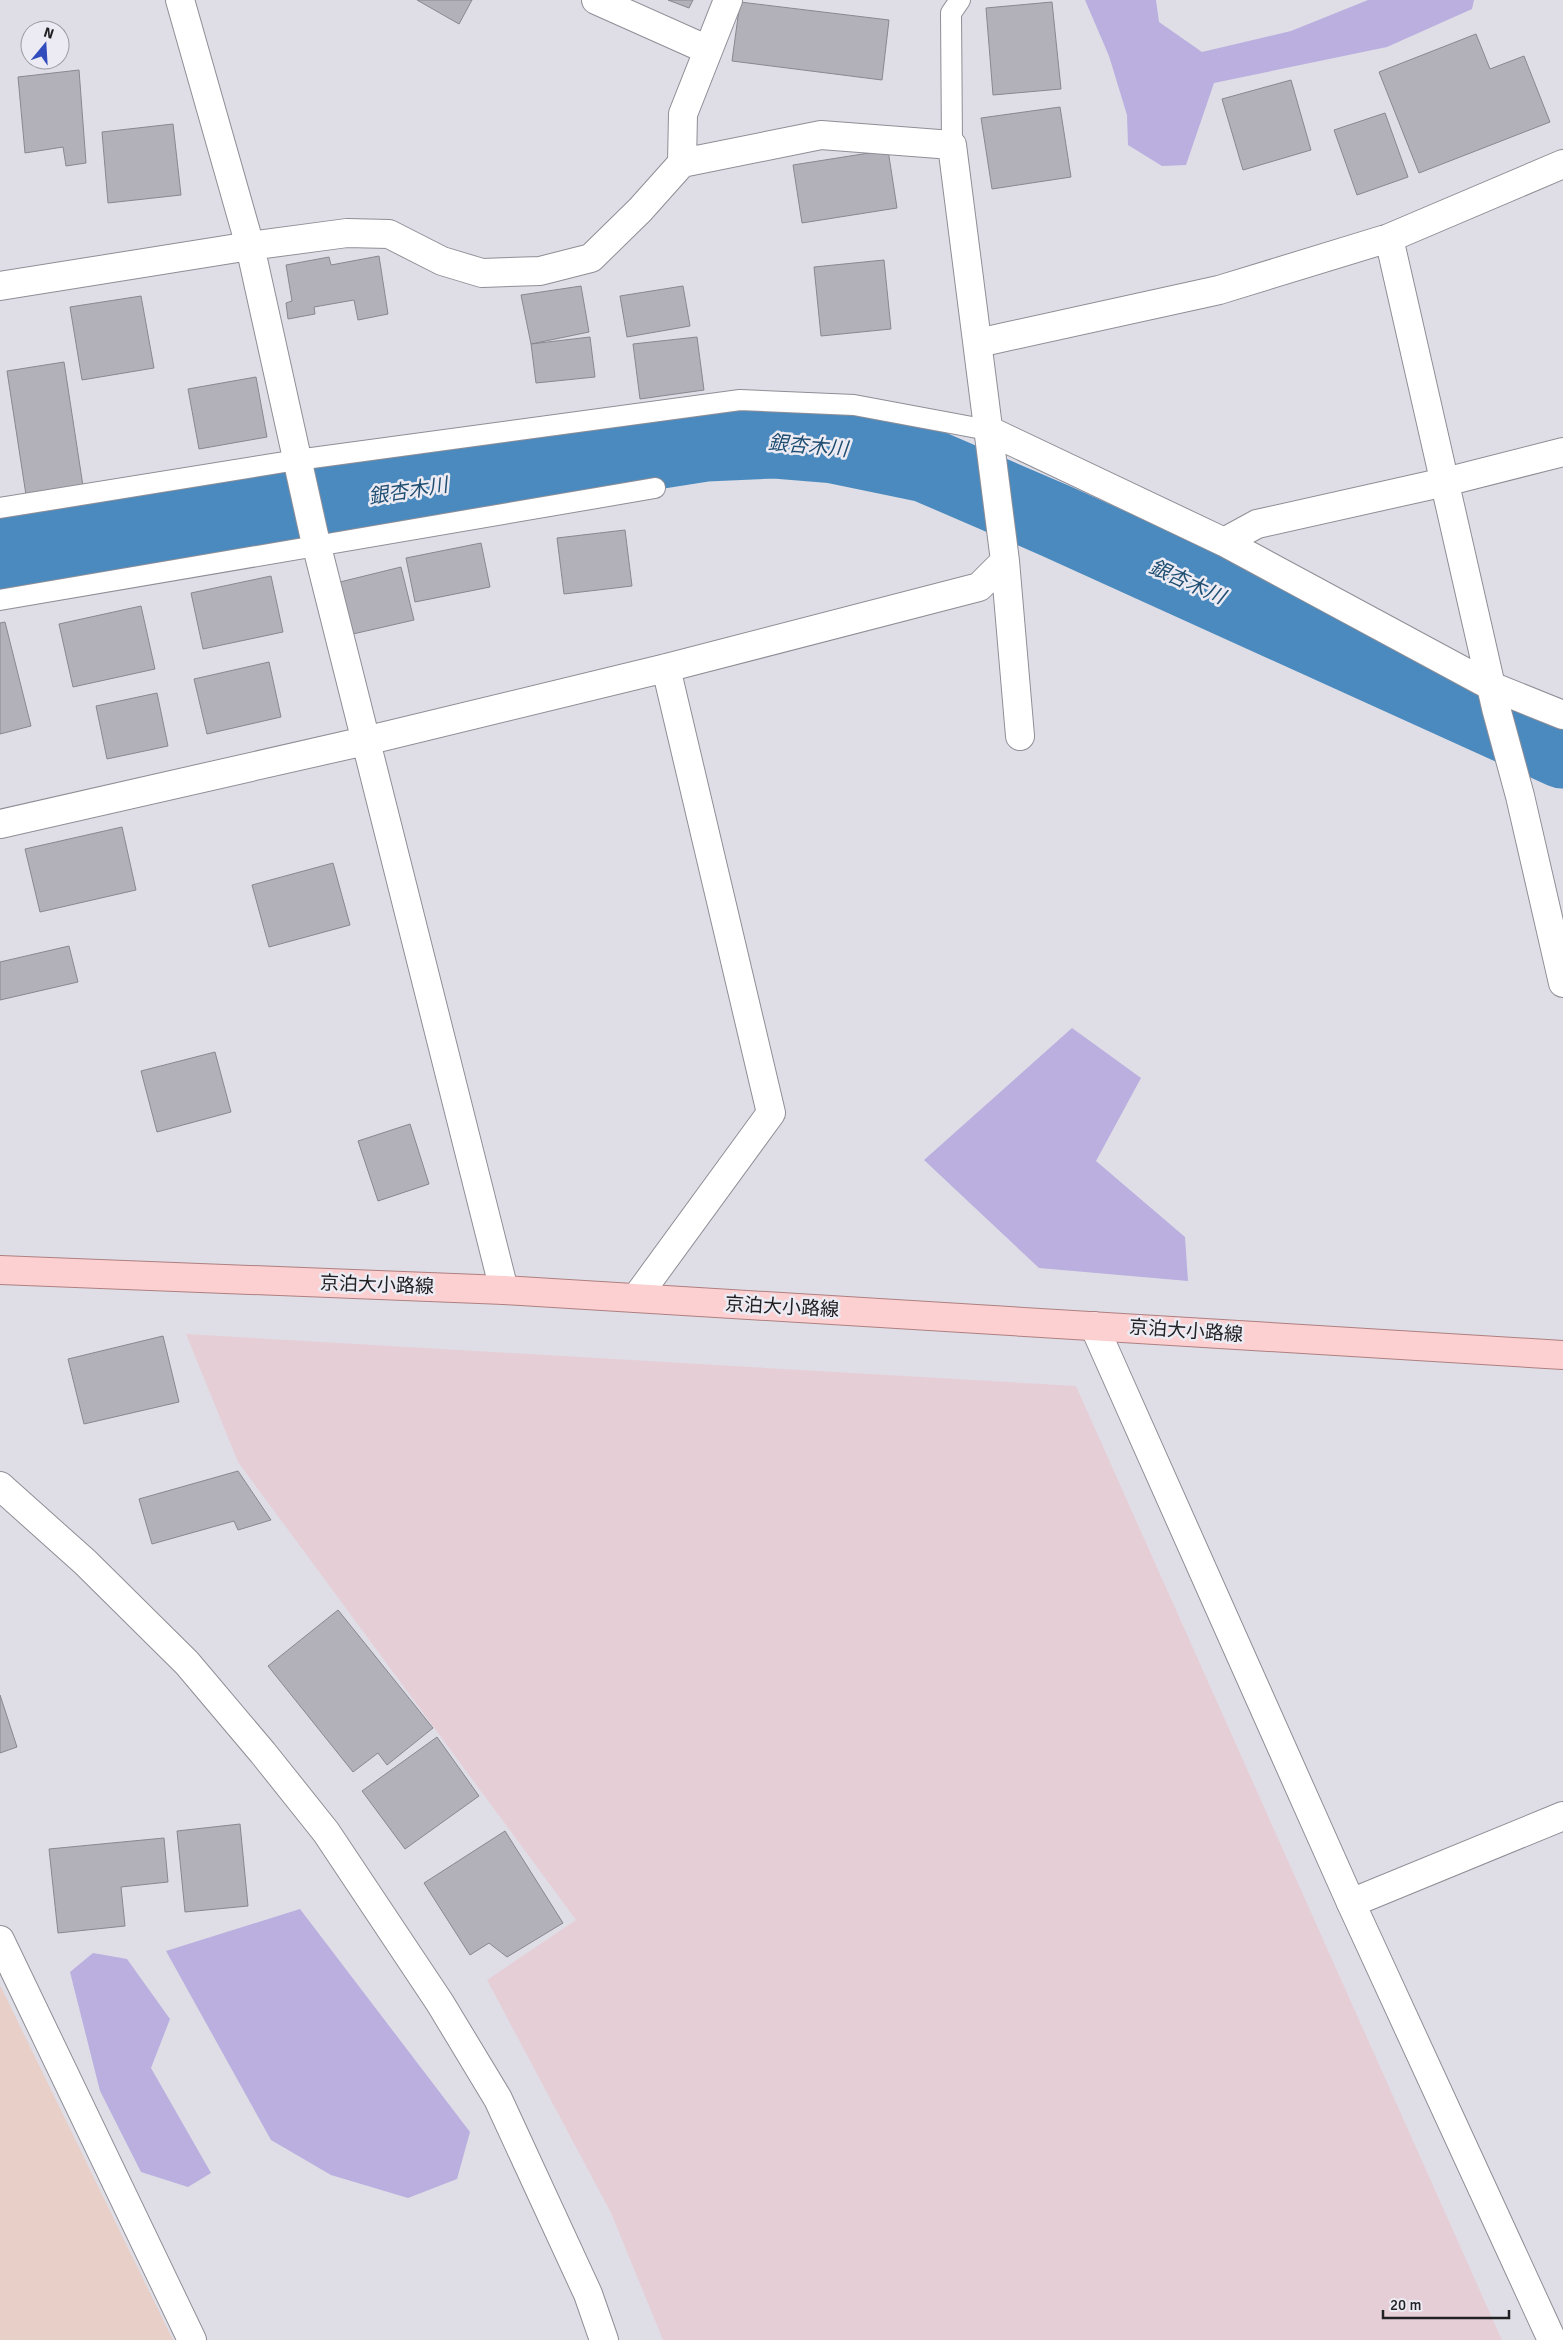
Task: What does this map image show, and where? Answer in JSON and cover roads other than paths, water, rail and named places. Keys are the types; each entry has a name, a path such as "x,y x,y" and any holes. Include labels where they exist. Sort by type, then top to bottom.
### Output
{"main road":[{"name":"京泊大小路線","path":"0,1270 504,1290 1563,1354"}],"street":[{"path":"180,0 250,246 315,541 504,1290"},
{"path":"596,0 708,50"},
{"path":"682,163 683,114 728,0"},
{"path":"0,286 347,232 389,234 442,261 482,273 540,271 591,258 640,210 682,163 821,135 952,145 1005,561 1020,736"},
{"path":"978,344 1219,290 1389,238 1563,164"},
{"path":"1389,238 1494,697 1520,796 1563,983"},
{"path":"990,440 1224,542 1494,697 1563,716"},
{"path":"1224,542 1257,524 1445,482 1563,452"},
{"path":"0,824 365,741 666,668 980,587 1005,561"},
{"path":"636,1298 771,1113 666,668"},
{"path":"1094,1326 1351,1903 1552,2340"},
{"path":"0,1486 85,1562 187,1663 263,1752 326,1832 440,2003 498,2099 588,2294 604,2340"},
{"path":"1351,1903 1563,1816"},
{"path":"0,1940 192,2340"}],"lane":[{"path":"952,145 951,13 960,0"},
{"path":"0,508 740,400 854,405 990,440"},
{"path":"0,600 315,541 655,488"}],"waterway":[{"name":"銀杏木川","path":"0,555 706,444 773,441 834,446 926,465 1056,521 1563,751"}]}
